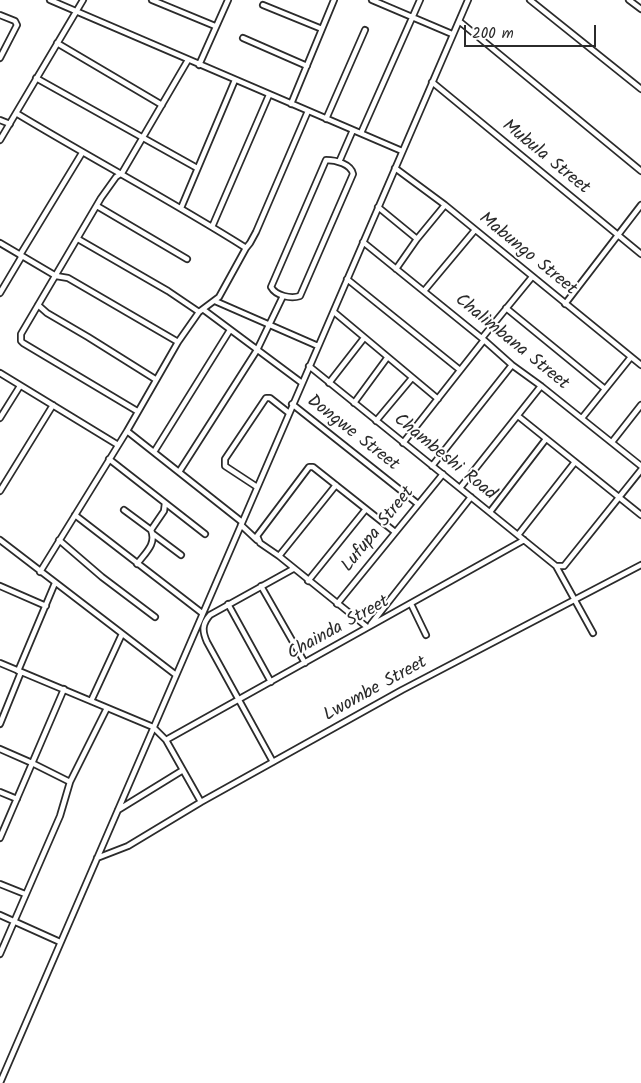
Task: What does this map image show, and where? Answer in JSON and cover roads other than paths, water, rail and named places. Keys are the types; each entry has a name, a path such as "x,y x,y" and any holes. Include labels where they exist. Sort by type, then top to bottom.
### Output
{"street":[{"path":"50,0 402,151"},
{"path":"0,140 83,0"},
{"path":"152,0 215,26"},
{"path":"199,65 228,0"},
{"path":"291,104 334,0"},
{"path":"361,133 420,0"},
{"path":"0,1083 468,0"},
{"path":"530,0 641,89"},
{"path":"629,0 641,9"},
{"path":"375,1 452,34"},
{"path":"263,5 322,29"},
{"path":"0,15 15,21 17,25 0,58"},
{"path":"459,21 641,171"},
{"path":"326,119 365,30"},
{"path":"243,38 307,66"},
{"path":"57,43 162,105"},
{"path":"137,411 21,341 22,332 97,206 116,177 122,173 188,60"},
{"path":"36,78 197,168"},
{"path":"181,208 235,80"},
{"name":"Mubula Street","path":"432,82 641,254"},
{"path":"212,227 269,95"},
{"path":"40,572 127,431 155,379 178,342 202,311 219,297 256,232 308,111"},
{"path":"16,113 82,153 122,173 246,248"},
{"path":"0,120 10,124"},
{"path":"340,162 352,130"},
{"path":"0,293 82,153"},
{"path":"326,160 340,162 349,167 353,174 318,258 300,296 297,298 283,296 272,291 271,287 326,160"},
{"name":"Mabungo Street","path":"395,168 444,205 641,365"},
{"path":"396,268 444,205"},
{"path":"565,304 641,205"},
{"path":"97,206 187,259"},
{"path":"378,207 417,239"},
{"path":"424,291 475,230"},
{"path":"78,239 202,311 302,383"},
{"name":"Chalimbana Street","path":"363,242 483,339 512,365 542,386 612,442 641,468"},
{"path":"0,243 56,276 68,278 178,342"},
{"path":"403,442 532,277"},
{"path":"348,279 460,370"},
{"path":"179,472 257,350 283,296"},
{"path":"215,301 318,346"},
{"path":"38,305 47,313 155,379"},
{"path":"506,308 605,388"},
{"path":"334,312 438,399"},
{"path":"154,452 230,330"},
{"path":"330,383 364,338"},
{"path":"582,418 631,357"},
{"path":"354,403 387,358"},
{"path":"432,466 512,365"},
{"name":"Chambeshi Road","path":"309,366 556,566 594,633"},
{"path":"0,373 118,445"},
{"path":"376,421 412,378"},
{"path":"0,418 20,386"},
{"path":"460,488 542,386"},
{"path":"257,487 225,466 226,459 266,398 270,398 289,413"},
{"name":"Dongwe Street","path":"292,404 418,504"},
{"path":"0,491 53,405"},
{"path":"612,442 641,405"},
{"path":"518,416 641,515"},
{"path":"127,431 242,524 257,540 279,556 292,569 369,626 471,498"},
{"path":"490,512 546,439"},
{"path":"109,459 205,534"},
{"path":"518,535 575,462"},
{"path":"257,540 258,532 309,467 313,467 395,532"},
{"path":"556,566 564,566 641,468"},
{"name":"Lufupa Street","path":"337,604 442,474"},
{"path":"279,556 336,485"},
{"path":"137,564 153,543 152,526 164,512 165,503"},
{"path":"308,581 366,509"},
{"path":"124,510 180,555"},
{"path":"75,515 201,615 206,622"},
{"path":"0,540 176,676"},
{"path":"59,540 102,577 155,617"},
{"name":"Chainda Street","path":"166,740 524,540"},
{"name":"Lwombe Street","path":"97,858 128,846 201,802 402,690 641,565"},
{"path":"273,762 206,642 203,632 210,615 292,569"},
{"path":"0,724 2,711 56,584"},
{"path":"0,586 46,606"},
{"path":"261,586 305,663"},
{"path":"228,604 271,682"},
{"path":"411,604 426,635"},
{"path":"91,701 122,634"},
{"path":"0,663 153,727 166,740 201,802"},
{"path":"0,838 64,689"},
{"path":"0,954 60,816 70,782 107,708"},
{"path":"0,749 70,782"},
{"path":"117,811 183,770"},
{"path":"0,792 17,799"},
{"path":"0,884 25,894"},
{"path":"0,915 60,942"},
{"path":"0,1068 6,1070"}]}
